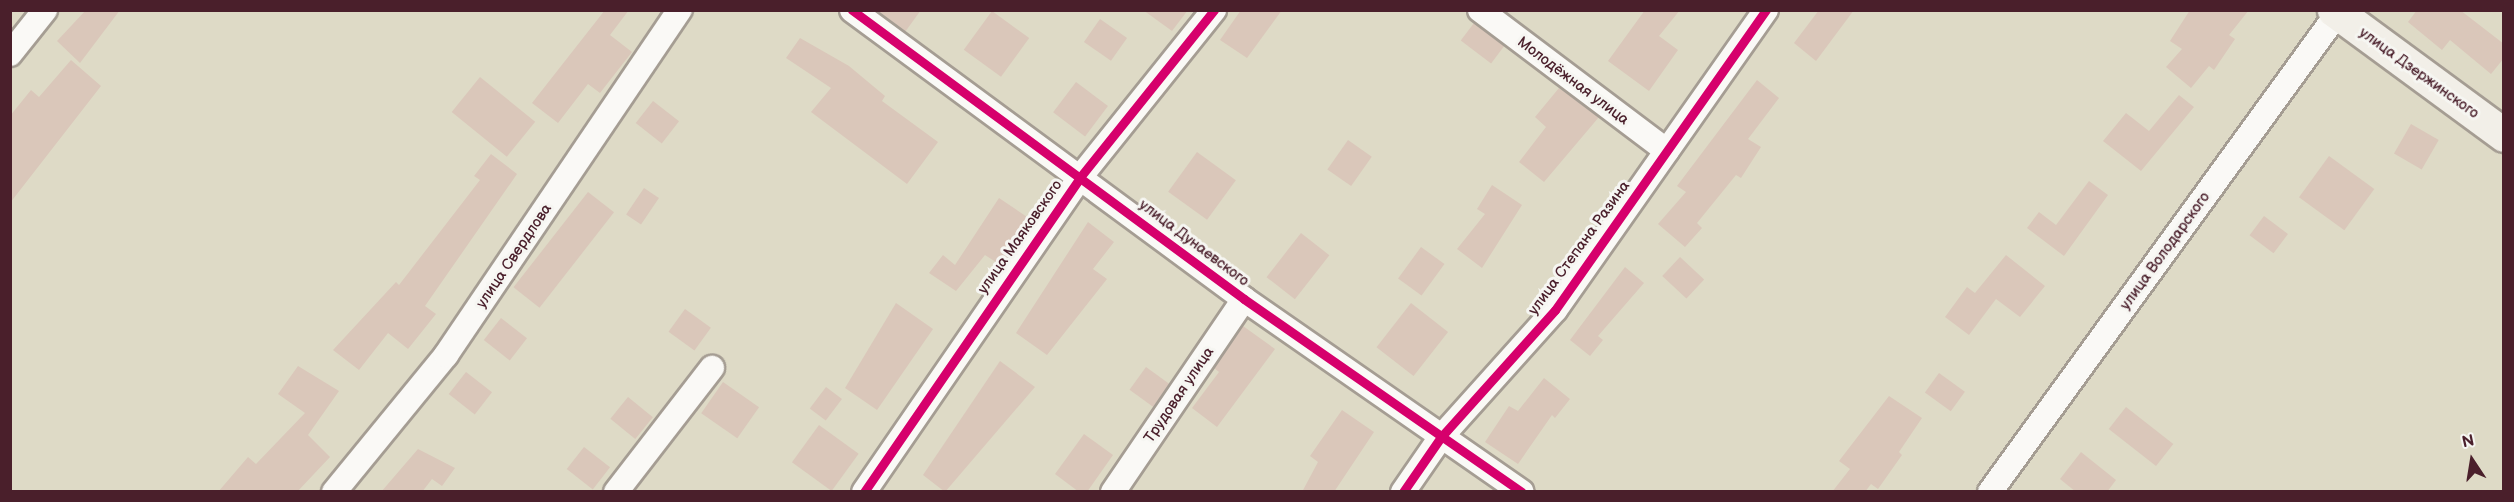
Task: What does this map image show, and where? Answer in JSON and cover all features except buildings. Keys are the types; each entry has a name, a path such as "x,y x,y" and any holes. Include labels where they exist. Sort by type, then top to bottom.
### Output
{"street":[{"path":"10,54 45,10"},
{"name":"улица Свердлова","path":"334,492 446,356 680,10"},
{"name":"улица Дунаевского","path":"852,10 982,111 1081,176 1244,299 1522,492"},
{"name":"улица Маяковского","path":"864,492 1081,176 1214,10"},
{"name":"Молодёжная улица","path":"1479,10 1667,152"},
{"name":"улица Степана Разина","path":"1403,492 1441,437 1555,310 1766,10"},
{"name":"улица Дзержинского","path":"2337,11 2504,135"},
{"name":"улица Володарского","path":"1990,492 2337,11"},
{"name":"Трудовая улица","path":"1113,492 1244,299"},
{"path":"616,492 712,368"}],"cycle path":[{"path":"852,10 1244,299 1522,492"},
{"path":"864,492 1081,176 1214,10"},
{"path":"1403,492 1441,437 1555,310 1766,10"}]}
